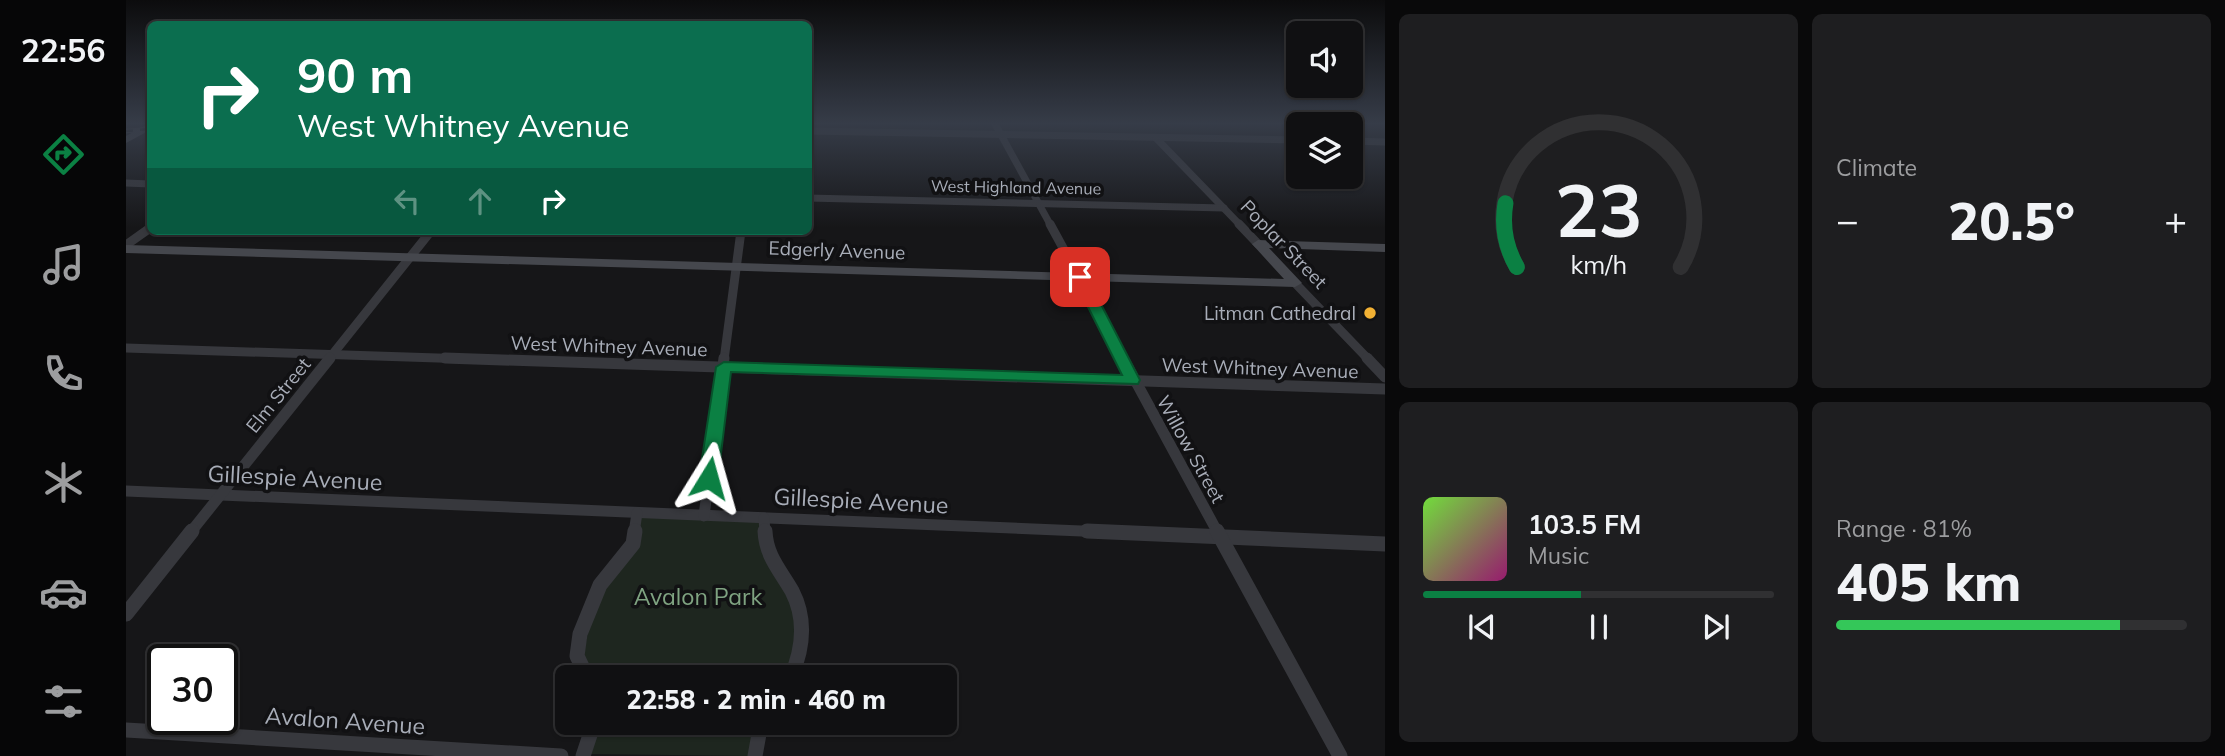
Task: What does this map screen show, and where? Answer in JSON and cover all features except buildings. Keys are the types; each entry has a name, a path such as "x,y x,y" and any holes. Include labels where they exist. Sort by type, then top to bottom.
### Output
{"street":[{"name":"Willow Street","path":"1014,157 1080,277 1132,380 1340,756"},
{"name":"Poplar Street","path":"1175,157 1385,377"},
{"path":"126,183 147,184"},
{"name":"West Highland Avenue","path":"812,198 1224,208"},
{"path":"126,247 147,230"},
{"name":"Elm Street","path":"126,614 428,235"},
{"path":"704,516 741,235"},
{"path":"1258,244 1385,248"},
{"name":"Edgerly Avenue","path":"126,247 410,258 1295,283"},
{"name":"West Whitney Avenue","path":"126,348 1385,389"},
{"name":"Gillespie Avenue","path":"126,491 1385,544"},
{"path":"581,665 576,656 580,634 600,585 633,544 637,513"},
{"path":"764,518 766,550 793,593 800,612 802,651 796,665"},
{"name":"Avalon Avenue","path":"126,730 561,756"},
{"path":"583,756 590,735"},
{"path":"755,756 759,735"}],"green space":[{"name":"Avalon Park","path":"639,515 763,519 792,594 800,634 791,665 583,665 593,604 625,561"},
{"path":"593,735 756,735 752,756 587,754"}],"place":[{"name":"Litman Cathedral","path":"1370,313"}],"route":[{"path":"709,478 724,367 1132,380 1080,277"}]}
